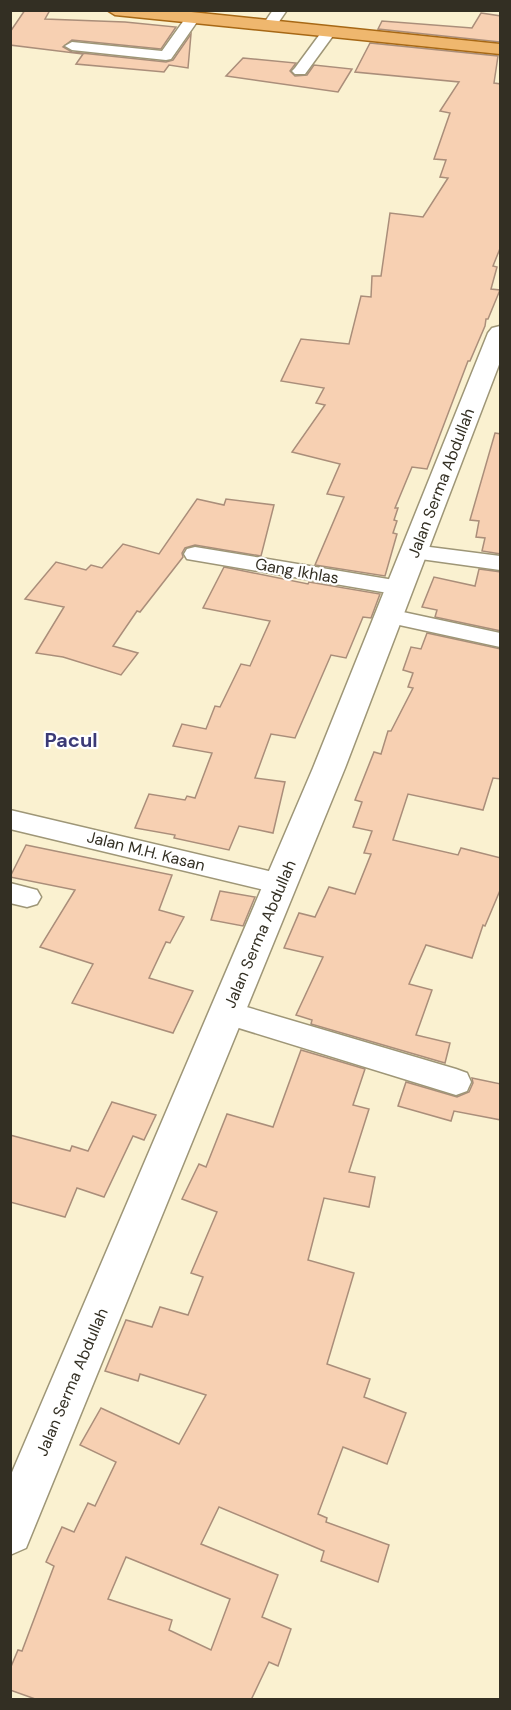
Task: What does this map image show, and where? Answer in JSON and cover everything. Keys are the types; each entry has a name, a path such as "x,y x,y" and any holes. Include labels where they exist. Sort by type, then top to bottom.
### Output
{"main road":[{"path":"115,10 501,49"},
{"name":"Jalan Serma Abdullah","path":"10,1532 19,1488 226,1013 497,350"}],"street":[{"path":"269,26 280,10"},
{"path":"72,46 164,57 192,19"},
{"path":"300,71 328,33"},
{"path":"414,552 501,564"},
{"name":"Gang Ikhlas","path":"195,554 394,602 501,640"},
{"name":"Jalan M.H. Kasan","path":"10,819 280,884"},
{"path":"226,1013 456,1082"}],"building":[{"path":"25,10 50,10 45,19 125,22 176,27 161,49 72,40 63,47 72,52 166,62 173,60 191,34 188,68 169,65 164,72 76,64 83,54 10,45 10,32"},
{"path":"481,13 501,16 500,42 378,29 382,21 472,28"},
{"path":"370,43 498,56 494,83 501,84 501,246 493,266 497,267 491,289 500,290 470,361 468,361 427,469 412,467 395,508 398,508 394,520 397,521 393,533 397,534 385,576 315,565 344,497 327,494 340,464 292,452 325,405 316,403 324,388 281,381 301,339 349,344 361,296 371,297 372,276 381,276 390,213 423,217 448,178 440,177 446,160 434,159 450,113 440,111 459,82 355,72"},
{"path":"243,58 296,63 290,71 295,76 307,75 314,65 352,69 338,92 226,76"},
{"path":"495,433 501,434 501,554 482,551 485,538 476,537 479,521 470,520"},
{"path":"197,499 224,505 226,499 274,505 261,556 195,545 185,548 182,553 183,557 140,612 137,611 113,646 138,653 121,675 63,657 36,653 64,607 25,599 56,562 86,570 91,565 102,568 123,544 159,554"},
{"path":"224,567 308,584 309,582 380,594 371,618 363,617 346,658 331,655 295,738 271,734 255,778 285,782 273,833 239,826 229,850 174,838 175,835 135,828 149,794 185,800 187,796 195,798 212,753 173,746 182,724 206,729 215,706 220,707 241,664 250,666 270,621 203,608"},
{"path":"479,569 501,572 501,631 435,617 437,610 422,607 434,577 475,586"},
{"path":"427,633 501,649 501,779 493,778 483,810 408,794 393,840 458,855 461,848 501,858 501,888 485,926 483,925 472,958 426,945 409,984 432,990 416,1035 450,1043 445,1063 311,1024 312,1020 296,1015 323,957 284,948 299,913 315,917 329,887 355,894 371,854 364,853 372,831 353,827 362,802 355,800 374,752 381,754 388,731 391,731 413,688 408,687 413,673 403,670 411,647 421,649"},
{"path":"26,845 172,875 159,910 184,917 170,943 166,942 149,978 193,991 173,1033 72,1003 93,964 40,947 75,890 10,877"},
{"path":"220,891 255,897 243,926 211,920"},
{"path":"301,1050 365,1069 353,1105 369,1109 349,1172 375,1177 369,1207 324,1198 308,1260 354,1273 327,1364 370,1379 364,1397 406,1413 387,1464 343,1447 318,1514 327,1518 326,1522 389,1545 378,1582 321,1561 324,1551 219,1507 201,1544 278,1575 262,1617 291,1629 278,1666 269,1662 251,1700 38,1700 10,1690 10,1669 18,1650 22,1651 54,1566 46,1562 62,1527 74,1532 88,1503 95,1506 116,1462 80,1445 101,1408 179,1444 206,1395 140,1374 138,1381 105,1371 126,1320 152,1327 160,1307 188,1315 203,1277 191,1273 217,1212 182,1199 199,1164 206,1167 227,1114 273,1127","holes":["126,1557 230,1599 211,1650 169,1630 172,1620 108,1599"]},
{"path":"472,1078 501,1084 501,1120 454,1111 451,1121 398,1106 406,1082 457,1097 469,1092 473,1083"},
{"path":"112,1102 156,1115 144,1140 133,1136 104,1197 77,1188 65,1217 10,1202 10,1135 70,1151 72,1146 88,1151"}],"district":[{"name":"Pacul","path":"71,740"}]}
